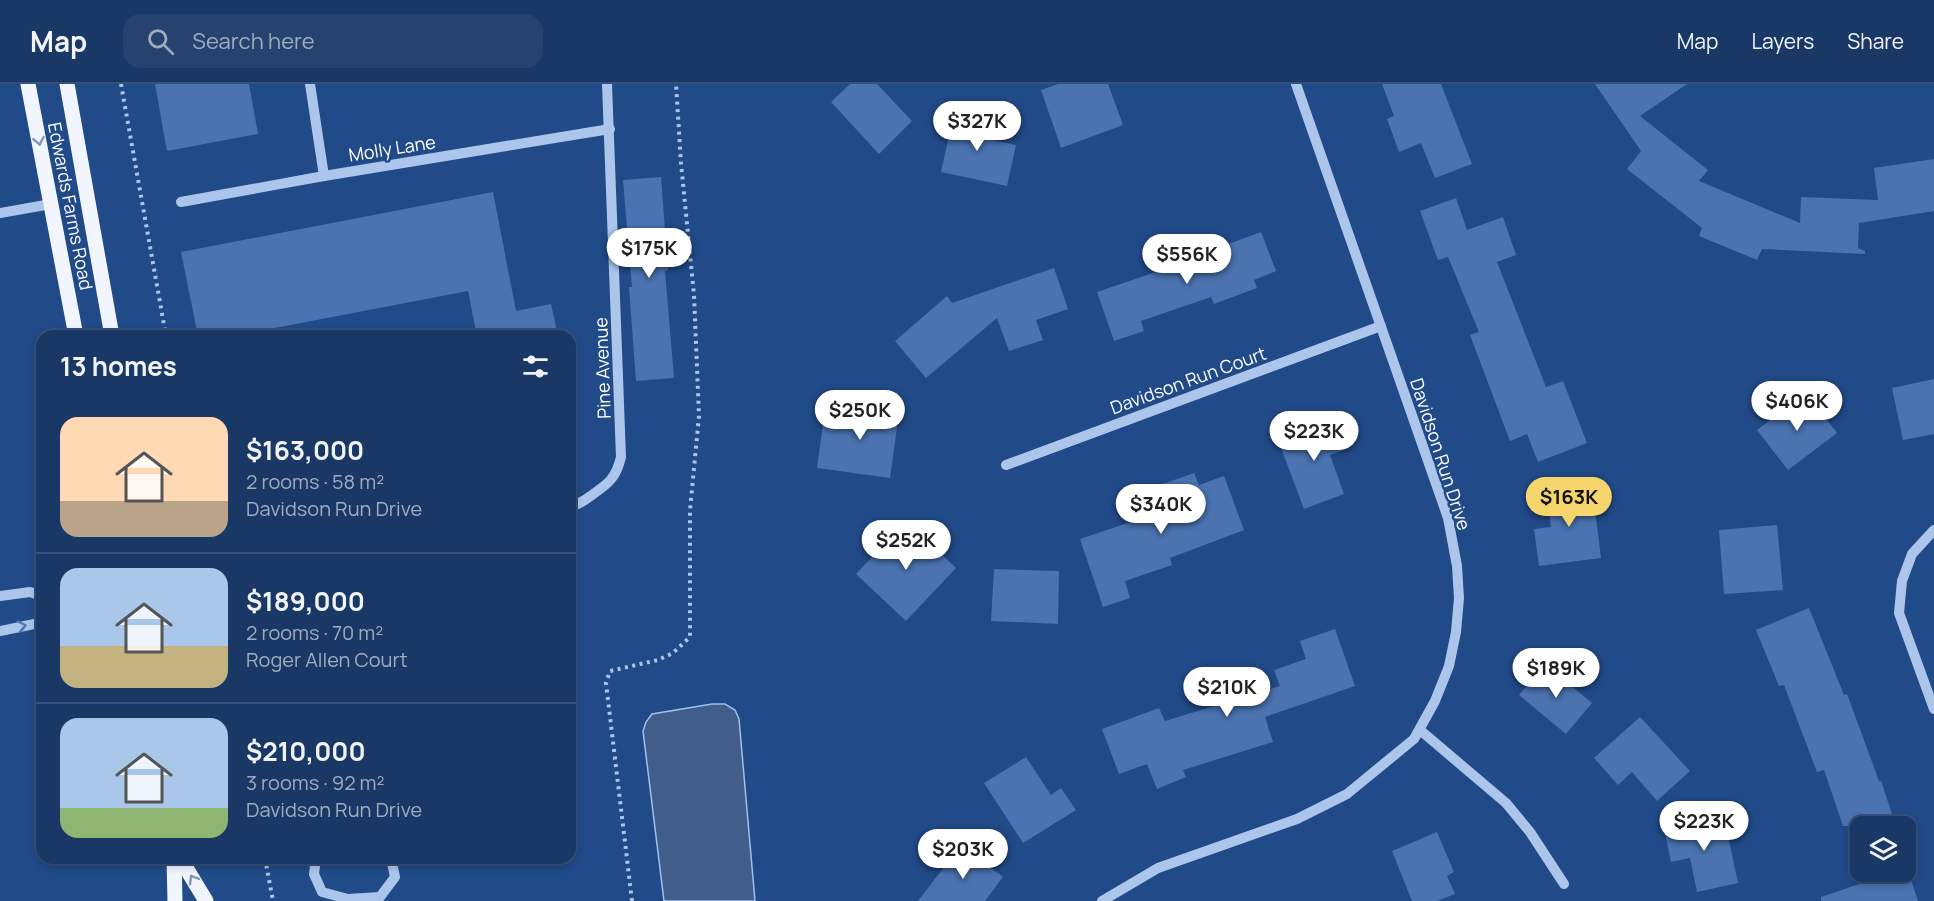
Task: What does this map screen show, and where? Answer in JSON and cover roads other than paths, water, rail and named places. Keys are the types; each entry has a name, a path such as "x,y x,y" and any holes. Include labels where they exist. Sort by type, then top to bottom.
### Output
{"main road":[{"name":"Edwards Farms Road","path":"28,84 75,330"},
{"name":"Edwards Farms Road","path":"67,84 111,330"},
{"path":"174,864 175,901"},
{"path":"184,864 206,901"}],"street":[{"path":"310,84 324,176"},
{"name":"Pine Avenue","path":"576,505 609,483 618,470 621,457 607,84"},
{"name":"Davidson Run Drive","path":"1102,901 1158,868 1297,819 1347,794 1414,739 1449,666 1459,598 1457,566 1448,518 1296,84"},
{"name":"Molly Lane","path":"181,202 610,129"},
{"path":"0,213 51,204"},
{"name":"Davidson Run Court","path":"1006,465 1381,326"},
{"path":"1934,530 1912,554 1902,581 1899,613 1934,709"},
{"path":"0,596 30,592 36,594"},
{"path":"0,631 36,624"},
{"path":"1420,730 1506,803 1530,832 1564,884"},
{"path":"315,864 314,874 322,892 348,899 380,897 395,876 393,864"}],"water":[{"path":"725,704 735,710 739,719 755,901 664,901 643,731 652,714"}]}
